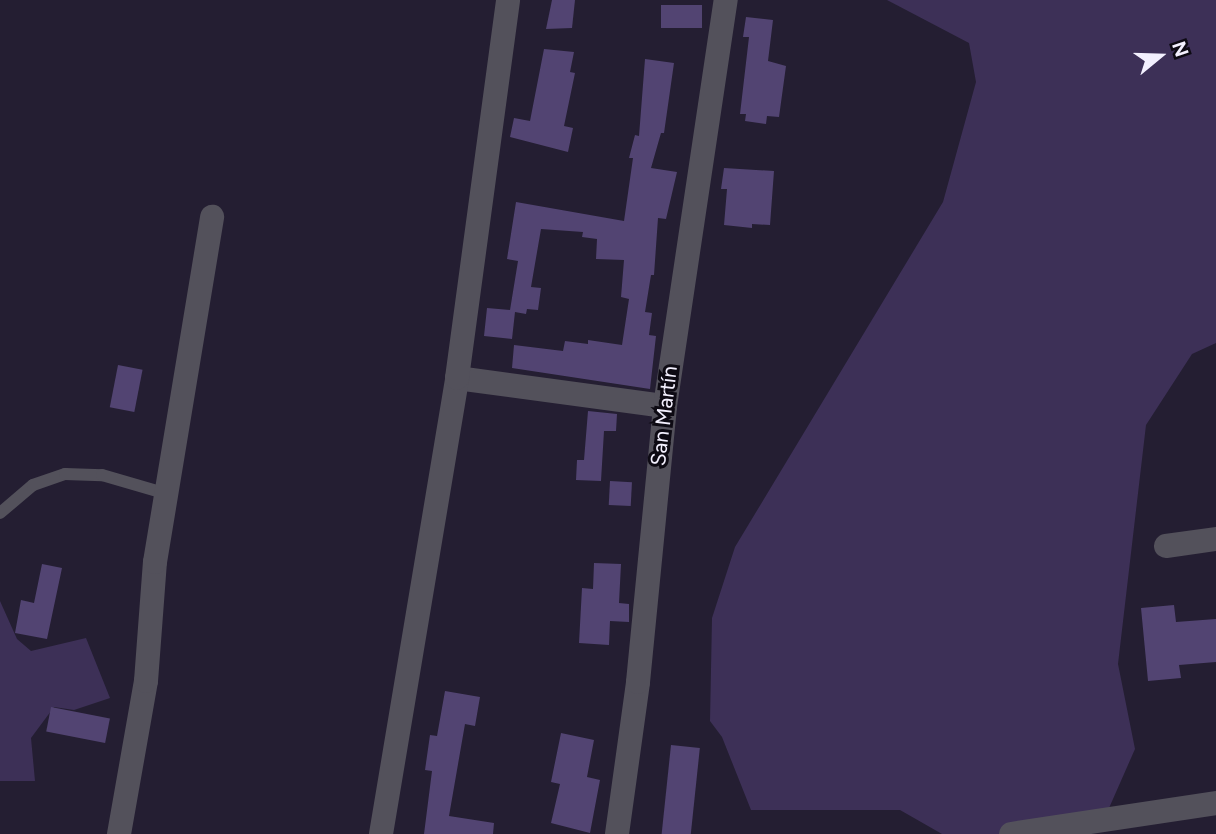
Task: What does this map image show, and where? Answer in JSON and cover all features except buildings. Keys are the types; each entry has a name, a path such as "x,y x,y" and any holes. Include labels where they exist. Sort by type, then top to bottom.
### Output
{"street":[{"path":"381,834 457,377 508,0"},
{"name":"San Martín","path":"617,834 638,682 665,406 726,0"},
{"path":"119,834 146,681 155,562 212,217"},
{"path":"457,377 665,406"},
{"path":"1166,546 1216,539"},
{"path":"1011,834 1216,803"}],"lane":[{"path":"0,513 33,485 65,474 102,475 167,494"}],"shaded area":[{"path":"887,0 1216,0 1216,343 1192,354 1146,425 1118,664 1135,749 1102,824 1089,834 942,834 900,810 751,810 722,737 710,721 712,618 735,547 943,202 976,82 969,43"},
{"path":"0,601 17,639 31,651 86,638 110,698 74,710 54,707 31,738 35,781 0,781"}]}
